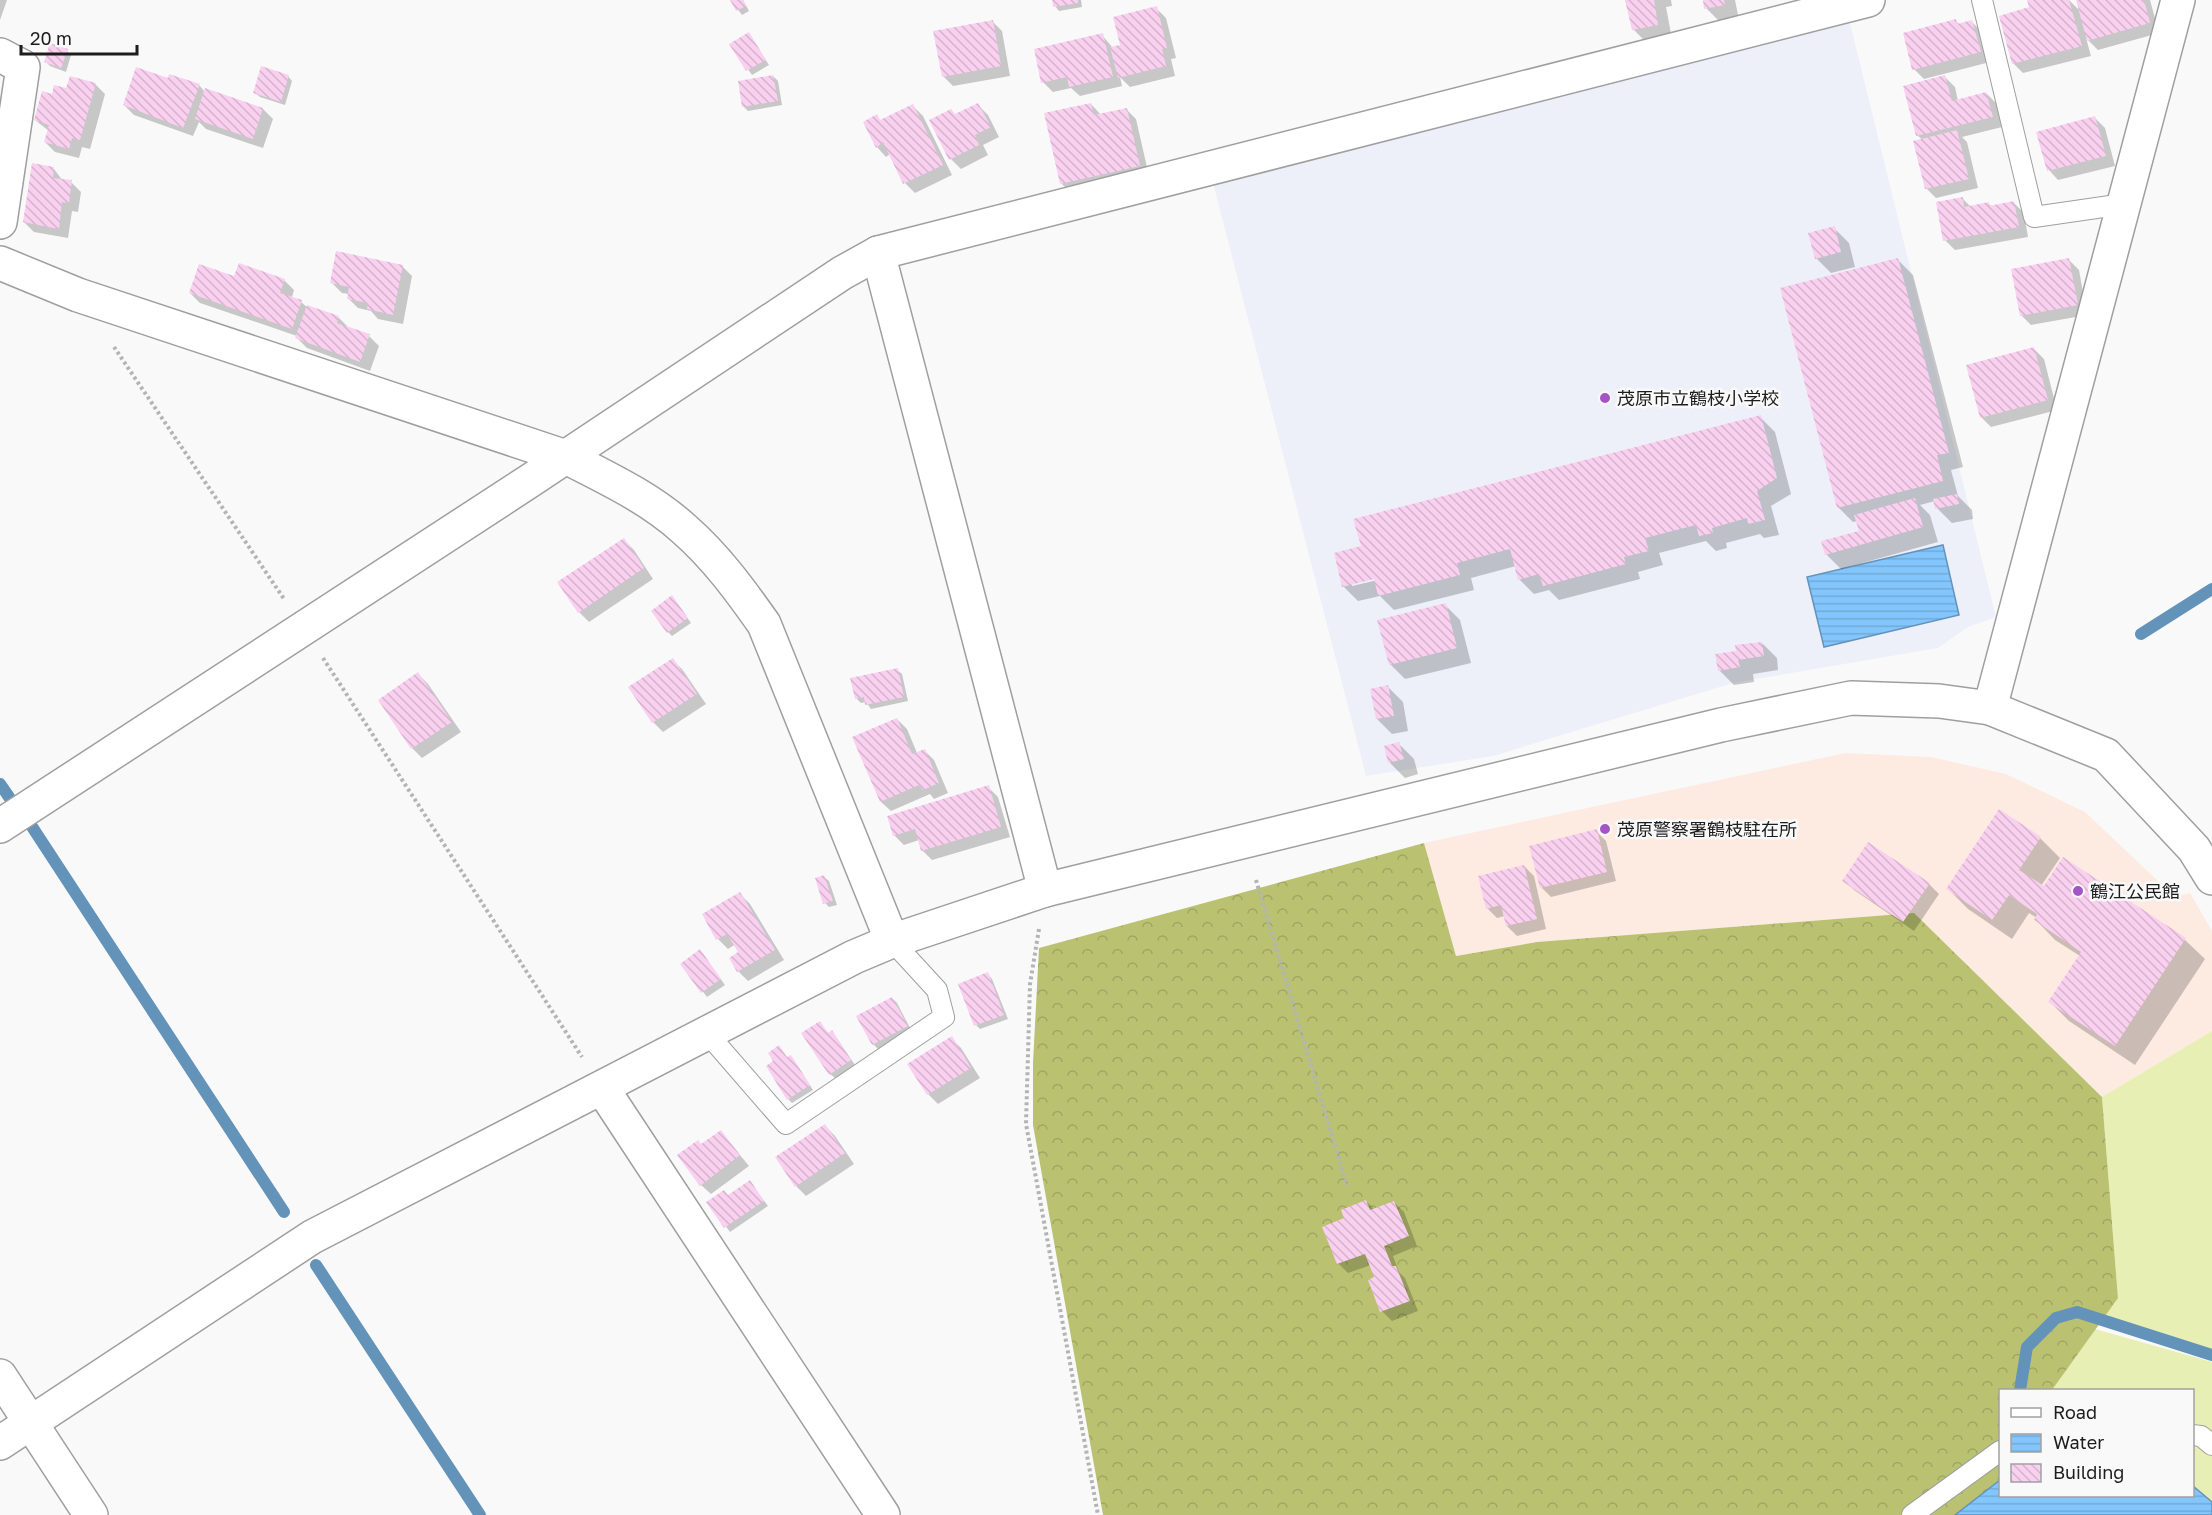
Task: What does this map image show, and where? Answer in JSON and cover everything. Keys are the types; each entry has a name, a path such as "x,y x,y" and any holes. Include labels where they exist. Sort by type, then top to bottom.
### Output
{"street":[{"path":"0,826 566,457 842,273 878,253 1868,0"},
{"path":"1990,708 2178,0"},
{"path":"0,56 23,67 0,222"},
{"path":"878,253 1045,890"},
{"path":"0,263 78,295 566,457 633,492 684,528 732,579 764,624 892,941"},
{"path":"0,1443 312,1237 854,957 892,941 1045,890 1721,725 1851,698 1939,701 1990,708 2106,755 2194,849 2212,878"},
{"path":"602,1088 883,1515"},
{"path":"0,1376 91,1515"}],"lane":[{"path":"1982,0 2034,217 2124,204"},
{"path":"707,1033 786,1124 944,1017 937,990 892,941"},
{"path":"2194,1435 2201,1436 2212,1445"},
{"path":"1912,1515 1999,1452"}],"path":[{"path":"111,342 303,627 602,1088"},
{"path":"1256,879 1347,1186"},
{"path":"1045,890 1030,984 1026,1124 1098,1515"}],"shaded area":[{"name":"茂原市立鶴枝小学校","path":"1848,15 1996,617 1968,627 1938,648 1733,683 1493,756 1366,776 1212,179"},
{"path":"1845,753 1931,757 2006,774 2085,812 2175,897 2190,893 2212,931 2212,1031 2102,1097 1914,913 1537,942 1456,956 1424,843"}],"green space":[{"path":"1424,843 1456,956 1537,942 1914,913 2102,1097 2118,1298 2053,1389 1999,1389 1999,1481 1955,1515 1103,1515 1033,1125 1033,1063 1039,948"},
{"path":"2212,1031 2212,1349 2104,1317 2118,1297 2102,1097"},
{"path":"2095,1329 2212,1362 2212,1435 2194,1428 2194,1389 2053,1389"},
{"path":"2194,1443 2212,1456 2212,1502 2194,1487"}],"water":[{"path":"1943,545 1959,615 1824,647 1807,577"},
{"path":"1999,1481 1999,1497 2194,1497 2194,1487 2212,1502 2212,1515 1955,1515"}],"building":[{"path":"730,0 743,0 746,6 736,11"},
{"path":"1052,0 1078,0 1078,3 1053,7"},
{"path":"1625,0 1654,0 1658,25 1632,30"},
{"path":"1703,0 1724,0 1725,5 1704,9"},
{"path":"2027,0 2069,0 2082,46 2012,64 1999,16 2029,7"},
{"path":"2076,0 2144,0 2150,23 2087,41"},
{"path":"1157,6 1167,48 1162,49 1166,66 1118,78 1110,47 1120,45 1113,17"},
{"path":"1956,19 1957,24 1972,20 1981,52 1912,70 1903,33"},
{"path":"993,20 1001,66 942,77 933,31"},
{"path":"749,32 766,60 746,71 729,44"},
{"path":"1103,33 1113,77 1069,87 1067,77 1041,83 1034,49"},
{"path":"50,43 68,49 61,68 44,62"},
{"path":"261,66 289,75 281,102 253,93"},
{"path":"136,67 168,78 169,74 200,84 183,128 123,105"},
{"path":"773,75 778,101 742,107 738,81"},
{"path":"1945,75 1952,101 1986,92 1993,117 1916,136 1903,86"},
{"path":"70,76 96,83 80,140 72,138 69,149 44,142 49,125 34,120 42,91 52,94 54,85 66,88"},
{"path":"205,88 263,108 253,139 195,119"},
{"path":"978,103 991,127 975,135 979,145 949,160 929,120 951,109 955,114"},
{"path":"1091,103 1094,115 1127,108 1140,166 1060,184 1044,113"},
{"path":"913,104 943,165 903,184 883,142 876,148 863,122 877,114 880,120"},
{"path":"2095,116 2106,156 2047,171 2036,132"},
{"path":"1957,130 1969,179 1925,189 1913,141"},
{"path":"32,163 54,167 53,178 72,180 69,203 62,202 59,229 23,222"},
{"path":"1963,197 1964,207 1989,202 1989,206 2014,201 2019,227 1943,241 1936,202"},
{"path":"1835,226 1841,252 1815,259 1808,233"},
{"path":"336,251 403,265 393,315 367,309 368,303 347,299 349,287 330,283"},
{"path":"1898,258 1949,453 1937,455 1943,481 1837,508 1780,288"},
{"path":"2069,258 2078,305 2020,316 2011,269"},
{"path":"239,263 285,279 280,293 302,300 292,329 189,293 199,264 234,276"},
{"path":"307,305 339,316 337,323 370,334 360,362 295,338"},
{"path":"2034,347 2048,400 1980,418 1966,365"},
{"path":"1761,415 1777,478 1757,491 1765,520 1748,524 1747,518 1712,528 1713,533 1699,536 1696,525 1645,538 1649,551 1624,557 1626,564 1543,586 1539,574 1518,580 1510,549 1457,563 1460,575 1378,596 1374,579 1342,587 1334,553 1361,546 1353,519"},
{"path":"1957,494 1959,504 1935,509 1933,499"},
{"path":"1915,498 1923,527 1825,555 1821,541 1859,531 1854,515"},
{"path":"624,538 644,568 578,613 557,582"},
{"path":"672,595 688,618 667,633 651,611"},
{"path":"1446,603 1457,648 1389,665 1377,620"},
{"path":"1762,642 1764,656 1738,660 1740,667 1718,671 1715,654 1736,651 1735,645"},
{"path":"673,658 697,694 652,723 628,687"},
{"path":"898,668 904,697 865,705 864,697 855,699 850,678"},
{"path":"418,672 452,722 411,749 378,700"},
{"path":"1388,685 1394,716 1376,719 1370,689"},
{"path":"897,718 912,754 925,749 939,783 923,790 919,785 880,802 852,737"},
{"path":"1399,742 1404,759 1388,763 1384,746"},
{"path":"989,785 1001,827 921,851 915,829 893,836 887,816"},
{"path":"1999,809 2041,837 2019,870 2044,886 2063,857 2186,938 2115,1046 2048,1002 2081,952 2034,920 2037,914 2009,895 1992,920 1946,889"},
{"path":"1597,829 1607,872 1540,888 1529,846"},
{"path":"1868,842 1930,883 1903,922 1842,881"},
{"path":"1524,865 1537,919 1506,926 1501,905 1486,909 1478,876"},
{"path":"824,875 833,901 823,904 815,878"},
{"path":"740,892 775,950 737,972 729,958 738,952 727,934 716,940 702,914"},
{"path":"700,949 721,979 701,993 680,964"},
{"path":"988,972 1004,1015 974,1026 958,984"},
{"path":"892,997 908,1026 872,1045 856,1016"},
{"path":"820,1021 828,1033 832,1030 851,1060 829,1075 801,1033"},
{"path":"952,1036 971,1068 927,1095 907,1064"},
{"path":"779,1045 787,1057 791,1055 810,1085 787,1100 766,1066 773,1061 768,1053"},
{"path":"825,1124 845,1153 795,1187 775,1157"},
{"path":"721,1130 740,1155 700,1186 677,1155 698,1140 701,1144"},
{"path":"750,1180 764,1201 724,1228 706,1202 724,1190 728,1195"},
{"path":"1366,1200 1370,1210 1394,1201 1409,1236 1384,1246 1392,1266 1396,1266 1410,1301 1380,1312 1368,1280 1374,1277 1365,1254 1337,1264 1322,1227 1344,1218 1341,1210"}],"waterway":[{"path":"2141,634 2212,589"},
{"path":"0,784 9,797"},
{"path":"27,819 284,1212"},
{"path":"316,1265 480,1515"},
{"path":"2020,1389 2027,1347 2056,1318 2077,1312 2212,1355"}],"place":[{"name":"茂原市立鶴枝小学校","path":"1605,398"},
{"name":"茂原警察署鶴枝駐在所","path":"1605,829"},
{"name":"鶴江公民館","path":"2078,891"}]}
